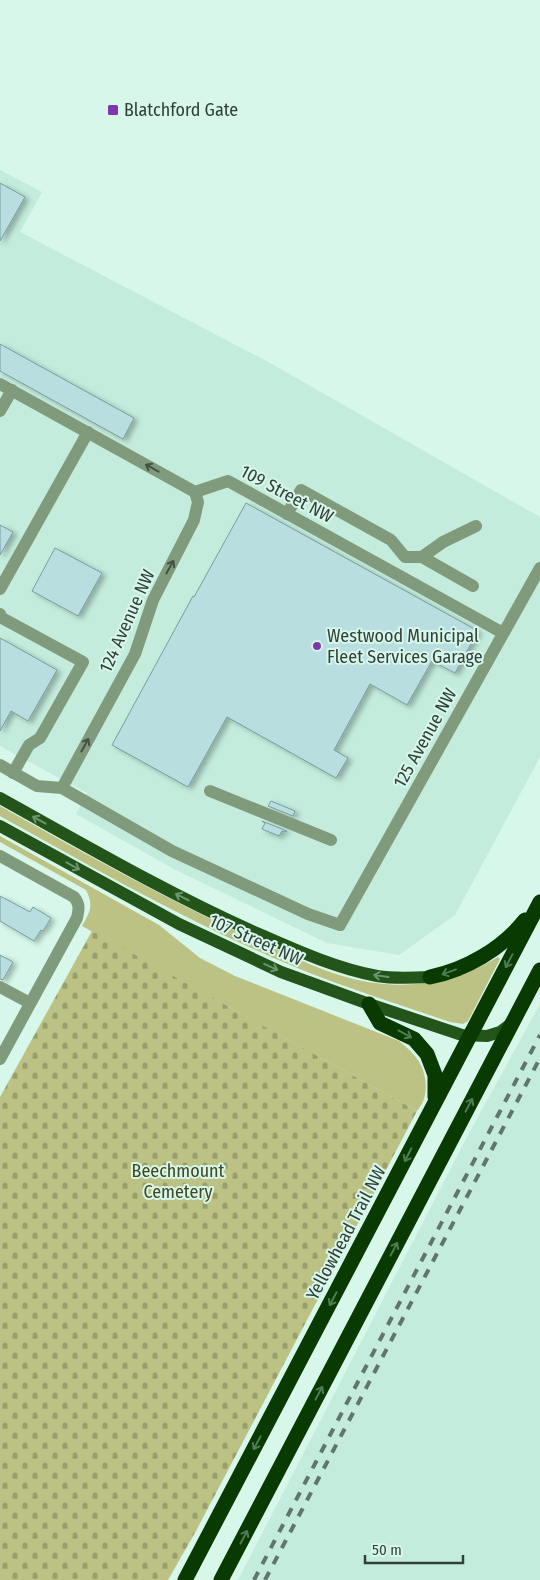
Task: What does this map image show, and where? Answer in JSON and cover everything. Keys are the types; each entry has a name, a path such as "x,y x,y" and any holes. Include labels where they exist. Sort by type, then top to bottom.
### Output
{"highway":[{"path":"430,977 463,967 503,942 523,922 540,899"},
{"name":"Yellowhead Trail NW","path":"185,1580 540,902"},
{"path":"221,1580 540,970"},
{"path":"369,1004 380,1023 406,1035 421,1046 427,1054 432,1064 436,1086 436,1095 430,1112"}],"main road":[{"name":"107 Street NW","path":"0,798 179,896 280,943 323,960 377,976 401,978 430,977"},
{"name":"107 Street NW","path":"0,826 186,928 281,972 446,1030 487,1036 500,1032 512,1024"}],"street":[{"path":"0,384 195,492"},
{"path":"0,411 12,390"},
{"path":"0,589 88,432"},
{"name":"109 Street NW","path":"195,492 228,481 503,633"},
{"path":"287,514 301,490 391,540 405,557 422,557 474,586"},
{"name":"124 Avenue NW","path":"62,788 135,654 153,600 194,520 198,502 195,492"},
{"path":"422,557 443,542 476,526"},
{"name":"125 Avenue NW","path":"62,788 176,853 308,914 340,925 540,568"},
{"path":"0,614 2,618 83,662 40,738 29,745 13,773"},
{"path":"0,766 37,786 62,788"},
{"path":"210,791 331,840"},
{"path":"0,856 74,897 79,903 77,918 0,1059"},
{"path":"0,987 30,1004"}],"shaded area":[{"path":"0,170 42,192 20,232 270,363 540,517 540,757 455,915 399,955 327,943 174,869 76,814 87,793 0,746"},
{"path":"540,1004 540,1580 238,1580 467,1137"}],"green space":[{"path":"0,806 164,896 231,929 332,973 361,981 407,985 454,977 469,972 498,957 500,959 468,1021 463,1024 450,1022 313,974 200,924 0,816"},
{"path":"0,836 159,925 200,958 235,976 399,1041 412,1053 422,1068 426,1090 421,1105 417,1111 82,926 90,909 90,900 86,890 0,842"},
{"name":"Beechmount Cemetery","path":"92,931 417,1111 196,1531 168,1580 0,1580 0,1097"}],"building":[{"path":"0,183 25,197 0,241"},
{"path":"0,344 134,418 123,439 0,371"},
{"name":"Westwood Municipal Fleet Services Garage","path":"246,503 478,631 455,673 432,661 407,705 370,684 334,750 348,758 336,778 227,717 188,787 112,745"},
{"path":"0,525 13,532 0,555"},
{"path":"55,548 102,573 78,616 32,591"},
{"path":"0,638 57,670 28,721 11,711 0,731"},
{"path":"271,801 295,811 293,816 268,806"},
{"path":"262,821 287,831 282,831 279,836 262,829 265,823"},
{"path":"0,896 30,912 33,907 51,918 34,941 0,921"},
{"path":"0,955 13,962 3,980 0,979"}],"railway":[{"path":"254,1580 540,1035"},
{"path":"265,1580 540,1058"}],"place":[{"name":"Blatchford Gate","path":"113,110"},
{"name":"Westwood Municipal Fleet Services Garage","path":"317,646"}]}
